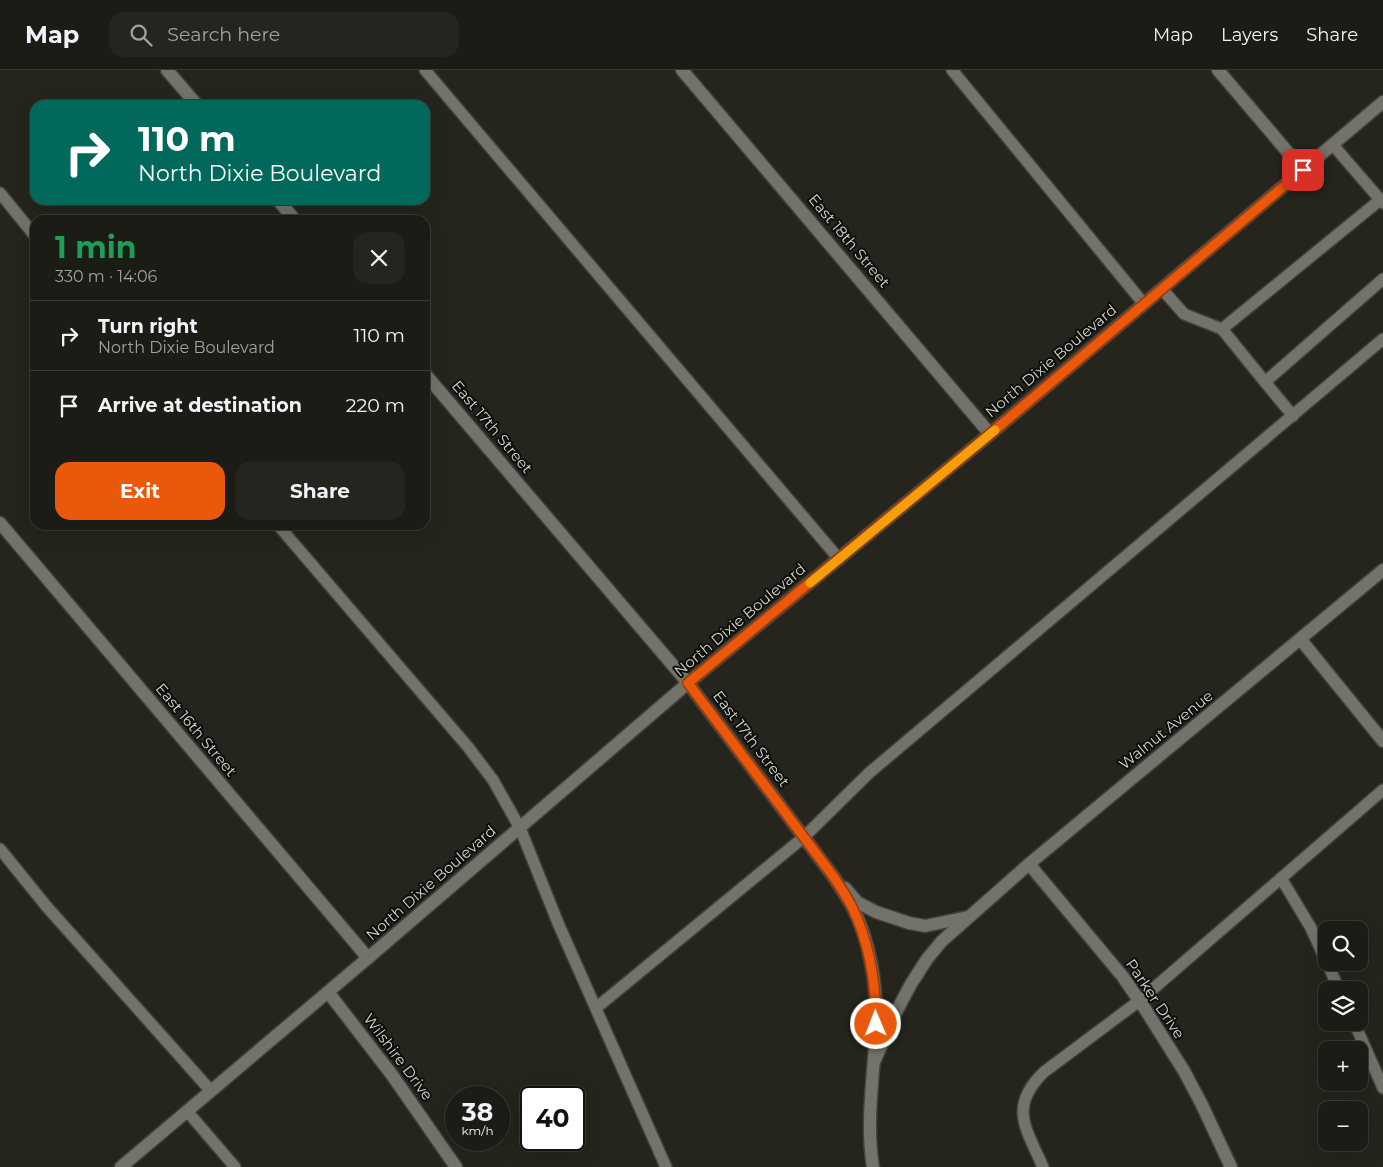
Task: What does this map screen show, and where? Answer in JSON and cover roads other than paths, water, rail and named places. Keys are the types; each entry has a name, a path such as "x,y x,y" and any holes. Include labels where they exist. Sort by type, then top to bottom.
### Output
{"street":[{"path":"167,70 193,100"},
{"name":"East 18th Street","path":"682,70 990,434"},
{"path":"1218,70 1303,170"},
{"name":"North Dixie Boulevard","path":"121,1167 688,683 990,434 1383,102"},
{"path":"282,205 291,215"},
{"name":"East 17th Street","path":"430,380 688,683 833,876 853,909 866,941 876,999 870,1132 873,1167"},
{"name":"East 16th Street","path":"0,523 368,958"},
{"name":"Walnut Avenue","path":"873,1065 893,1018 921,967 942,941 1029,864 1302,640 1383,570"},
{"path":"1302,640 1383,741"},
{"name":"Parker Drive","path":"1029,864 1123,977 1139,1000 1184,1071 1231,1167"},
{"name":"Walnut Avenue","path":"833,876 857,902 894,919 925,926 970,916"},
{"name":"Wilshire Drive","path":"328,992 392,1075 456,1167"}],"lane":[{"path":"425,70 839,559"},
{"path":"952,70 1144,304"},
{"path":"1222,329 1382,202 1333,145"},
{"path":"0,193 30,230"},
{"path":"1265,382 1383,279"},
{"path":"1162,289 1184,314 1222,329 1293,416"},
{"path":"596,1008 804,837 869,773 1383,339"},
{"path":"282,530 468,747 493,780 520,828 558,923 666,1167"},
{"path":"1043,1167 1023,1118 1022,1110 1027,1091 1032,1084 1044,1072 1139,1000 1383,790"},
{"path":"0,849 47,907 211,1091"},
{"path":"1281,878 1318,943"},
{"path":"1358,1031 1383,1088"},
{"path":"187,1111 235,1167"}]}
